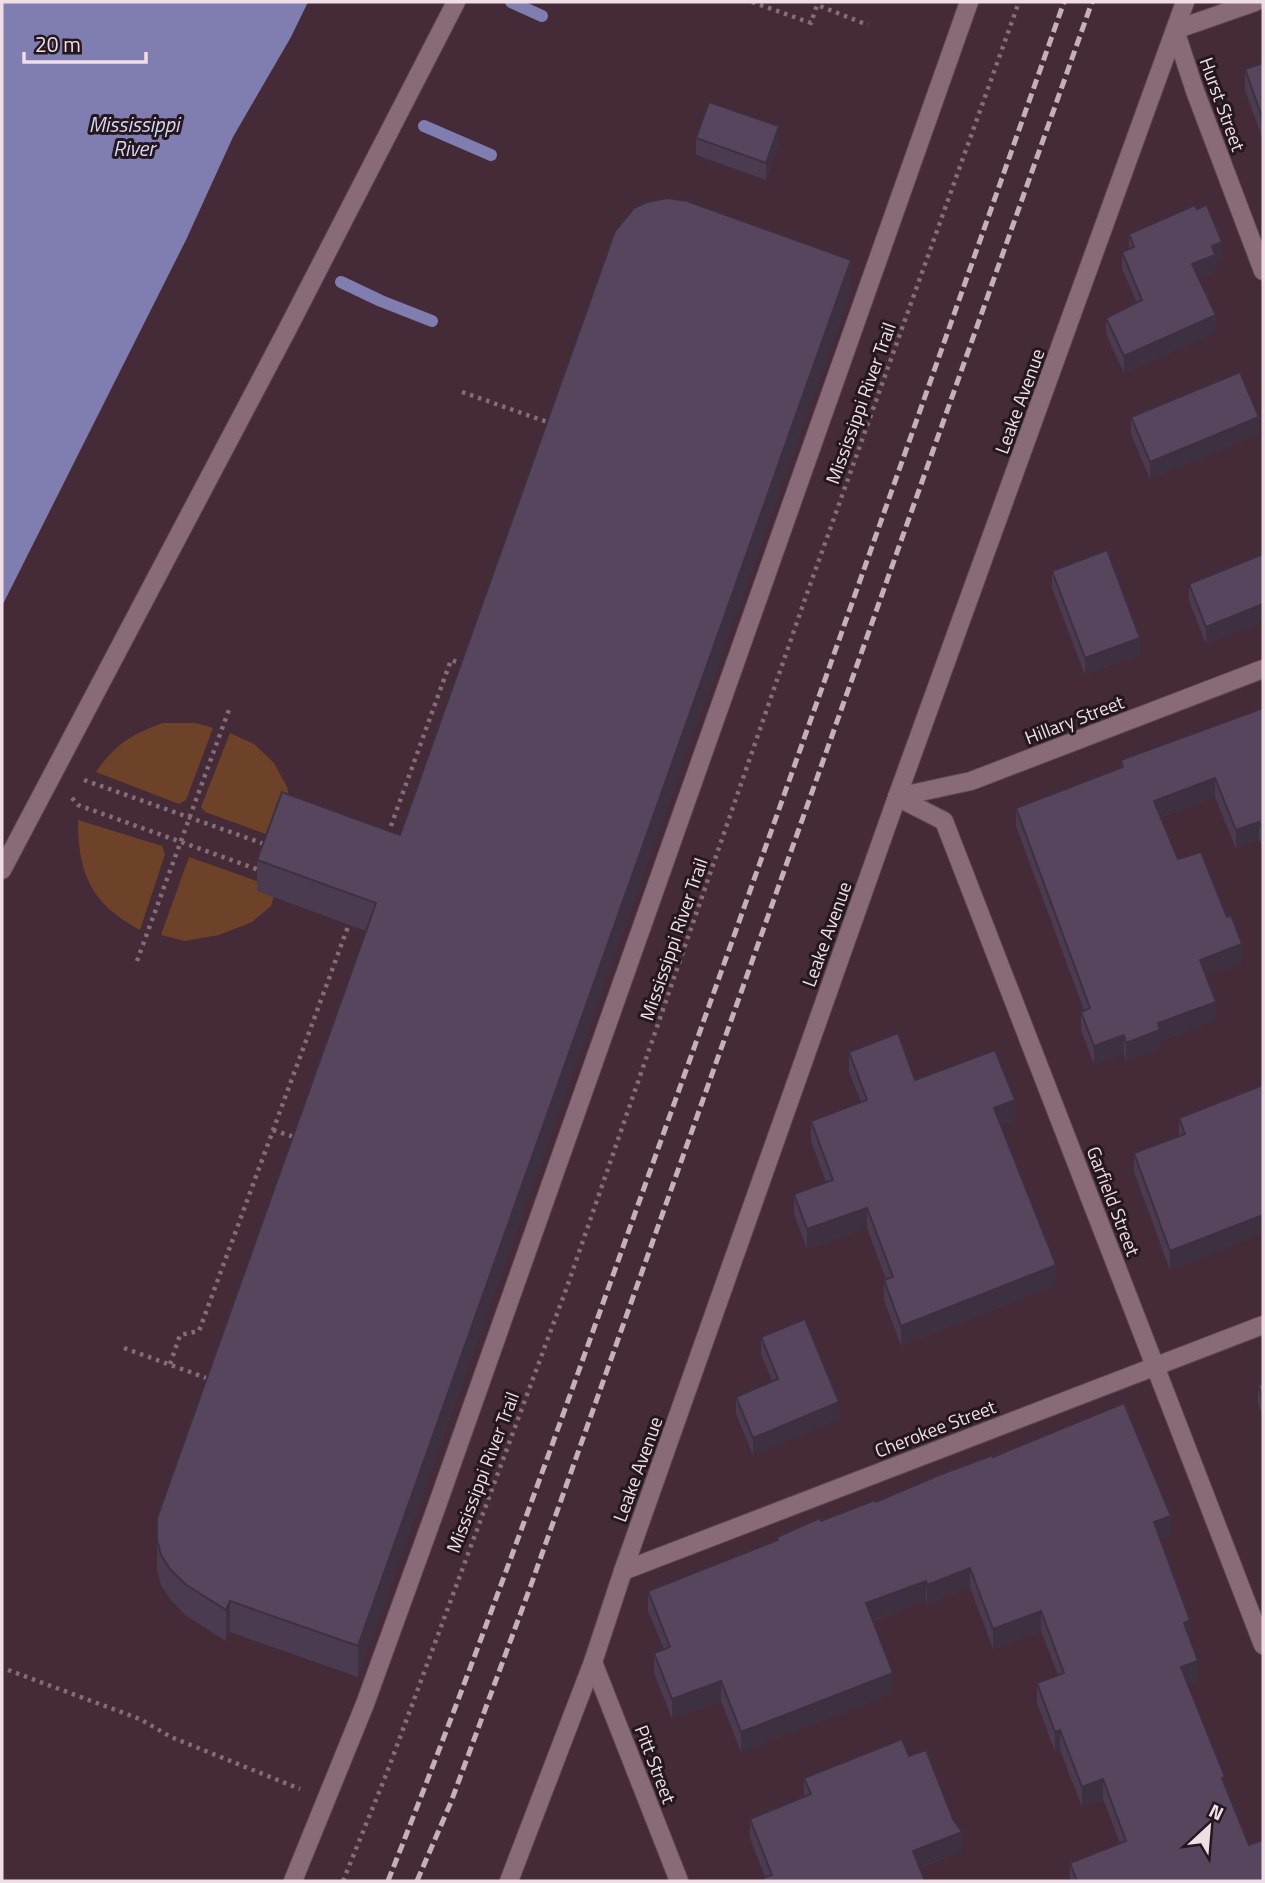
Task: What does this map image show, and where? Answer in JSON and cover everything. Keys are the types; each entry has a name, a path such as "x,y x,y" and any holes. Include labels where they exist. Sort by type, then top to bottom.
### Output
{"street":[{"path":"2,870 456,2"},
{"path":"293,1881 365,1704 969,2"},
{"name":"Leake Avenue","path":"509,1881 593,1662 622,1572 897,797 1185,2"},
{"path":"1175,30 1255,2"},
{"name":"Hurst Street","path":"1175,30 1195,91 1263,271"},
{"name":"Hillary Street","path":"897,797 971,781 1263,669"},
{"name":"Garfield Street","path":"897,797 944,821 1263,1645"},
{"name":"Cherokee Street","path":"622,1572 1263,1325"},
{"name":"Pitt Street","path":"593,1662 679,1881"}],"path":[{"path":"752,2 811,23 817,5 868,24"},
{"name":"Mississippi River Trail","path":"344,1881 567,1287 800,612 1018,2"},
{"path":"462,392 557,426"},
{"path":"384,846 452,660 477,669"},
{"path":"137,961 230,707"},
{"path":"52,777 87,780 273,847"},
{"path":"52,777 78,805 264,872"},
{"path":"170,1364 180,1335 199,1331 349,924"},
{"path":"273,1130 298,1139"},
{"path":"124,1348 217,1381"},
{"path":"8,1670 140,1719 171,1737 302,1790"}],"shaded area":[{"path":"163,723 196,723 213,728 186,800 179,804 96,772 125,741"},
{"path":"230,733 254,744 274,763 287,787 295,817 288,842 205,812 201,807"},
{"path":"78,820 162,846 165,854 140,930 110,909 91,886 81,856"},
{"path":"189,857 276,888 271,906 252,922 219,935 185,941 161,935"}],"water":[{"name":"Mississippi River","path":"2,2 356,2 2,674"}],"pier":[{"path":"308,2 359,2 266,177 128,450 5,676 2,677 2,606 186,240 233,137 291,37"}],"building":[{"path":"1263,63 1263,120 1245,69"},
{"path":"709,102 779,126 766,163 696,138"},
{"path":"667,198 687,201 851,260 358,1646 230,1601 226,1610 185,1584 170,1569 161,1555 157,1539 157,1518 376,903 257,860 282,792 400,835 615,231 634,208"},
{"path":"1195,205 1197,209 1207,205 1222,242 1212,246 1215,255 1192,264 1216,315 1124,356 1106,318 1142,300 1122,252 1134,247 1129,234"},
{"path":"1240,372 1259,417 1150,462 1131,417"},
{"path":"1107,550 1140,638 1085,658 1052,571"},
{"path":"1263,554 1263,604 1206,627 1189,584"},
{"path":"1263,708 1262,827 1259,822 1236,830 1215,778 1154,801 1178,859 1201,852 1227,917 1231,915 1242,944 1200,960 1216,1002 1158,1023 1160,1030 1126,1043 1124,1035 1094,1046 1081,1012 1090,1008 1016,808 1123,767 1121,760"},
{"path":"898,1033 915,1080 995,1050 1015,1100 994,1108 1056,1265 901,1326 884,1280 893,1277 867,1208 807,1229 794,1194 833,1180 811,1121 867,1100 849,1052"},
{"path":"1263,1085 1263,1215 1170,1251 1134,1153 1185,1134 1179,1118"},
{"path":"805,1319 839,1402 753,1438 736,1397 778,1379 761,1337"},
{"path":"1263,1383 1263,1400 1258,1385"},
{"path":"1124,1403 1171,1516 1154,1522 1190,1620 1184,1623 1198,1661 1181,1667 1249,1845 1263,1840 1263,1881 1077,1881 1070,1863 1126,1841 1103,1779 1082,1787 1060,1730 1055,1732 1037,1683 1064,1673 1041,1611 993,1629 970,1568 927,1585 926,1581 866,1603 893,1673 741,1732 721,1681 672,1699 654,1653 670,1647 648,1591 778,1540 777,1537 820,1518 821,1521 875,1500 876,1502"},
{"path":"902,1739 909,1756 926,1750 953,1819 962,1832 913,1851 925,1881 764,1881 763,1878 772,1875 750,1819 811,1794 804,1778"}],"waterway":[{"path":"511,2 542,16"},
{"path":"424,126 491,155"},
{"path":"341,282 432,321"}],"railway":[{"path":"388,1881 497,1596 566,1405 1064,2"},
{"path":"417,1881 451,1802 531,1585 1092,2"}]}
